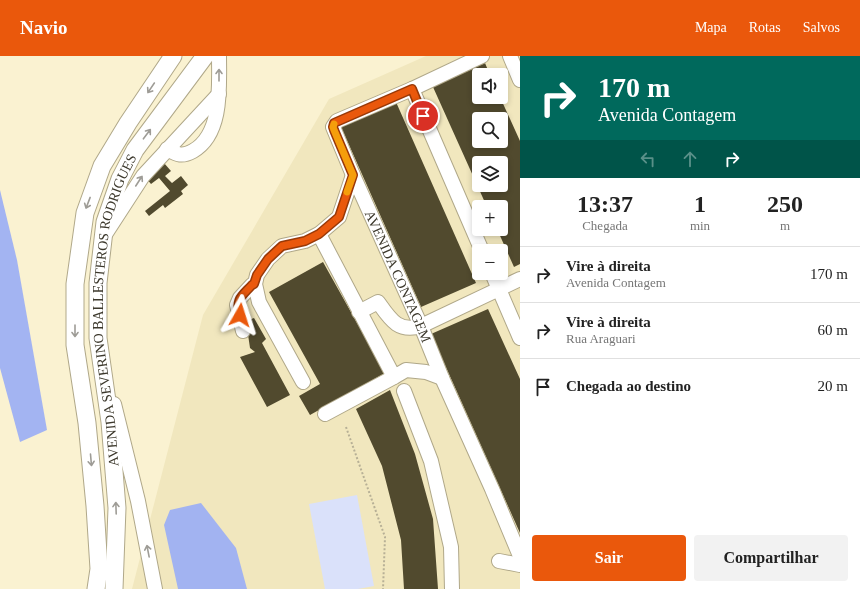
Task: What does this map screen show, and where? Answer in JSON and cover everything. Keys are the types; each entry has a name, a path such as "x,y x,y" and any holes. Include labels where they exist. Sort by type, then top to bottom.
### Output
{"main road":[{"name":"AVENIDA SEVERINO BALLESTEROS RODRIGUES","path":"96,589 99,568 96,506 88,423 75,345 75,284 84,213 102,166 128,123 173,56"},
{"name":"AVENIDA SEVERINO BALLESTEROS RODRIGUES","path":"114,589 117,508 110,422 98,338 98,282 105,222 120,179 135,150 205,56"}],"lane":[{"path":"167,149 176,154 185,155 203,143 210,135 219,94 219,56"},
{"name":"AVENIDA CONTAGEM","path":"482,56 334,123 333,127 520,556"},
{"path":"510,56 520,80"},
{"path":"412,89 479,244"},
{"path":"103,238 142,176 219,94"},
{"name":"AVENIDA CONTAGEM","path":"243,331 237,305 240,298 254,284 257,275 268,259 282,246 305,241 319,234 339,217 353,175"},
{"path":"319,234 394,377"},
{"path":"359,312 378,302 393,322 411,329 421,326 520,279"},
{"path":"495,280 520,338"},
{"path":"254,284 259,302 303,382"},
{"path":"98,338 138,501 155,589"},
{"path":"325,414 406,370 426,372 442,378"},
{"path":"404,391 431,461 451,547 452,589"},
{"path":"499,561 520,565"}],"path":[{"path":"346,427 385,537 383,589"}],"shaded area":[{"path":"426,56 520,56 520,589 132,589 203,315 329,99"},
{"path":"0,190 17,260 47,430 20,442 0,368"},
{"path":"357,495 374,586 358,589 325,589 309,504"},
{"path":"201,503 236,548 247,589 178,589 164,525 170,510"}],"building":[{"path":"485,63 487,68 474,68"},
{"path":"472,69 472,104 503,104 507,112 472,112 472,148 508,148 508,115 520,141 520,264 514,267 508,254 508,244 504,244 500,236 508,236 508,200 484,200 480,192 508,192 508,156 472,156 472,174 433,87"},
{"path":"396,102 472,274 472,280 475,280 476,283 421,307 341,127"},
{"path":"164,163 171,171 165,176 172,183 181,176 188,185 181,191 183,194 165,208 163,205 149,216 145,211 170,191 159,178 151,184 146,178"},
{"path":"323,262 385,373 310,415 299,396 320,384 269,292"},
{"path":"488,309 520,379 520,533 431,334"},
{"path":"254,318 266,339 262,343 290,395 267,407 240,357 255,352 250,348 246,321"},
{"path":"390,390 415,454 433,519 438,589 404,589 401,540 382,466 356,409"}],"slow traffic":[{"path":"334,124 334,130 353,175 347,192"}],"route":[{"path":"240,315 237,305 240,298 254,284 257,275 268,259 282,246 305,241 319,234 339,217 353,175 334,130 334,123 412,89 423,116"}]}
